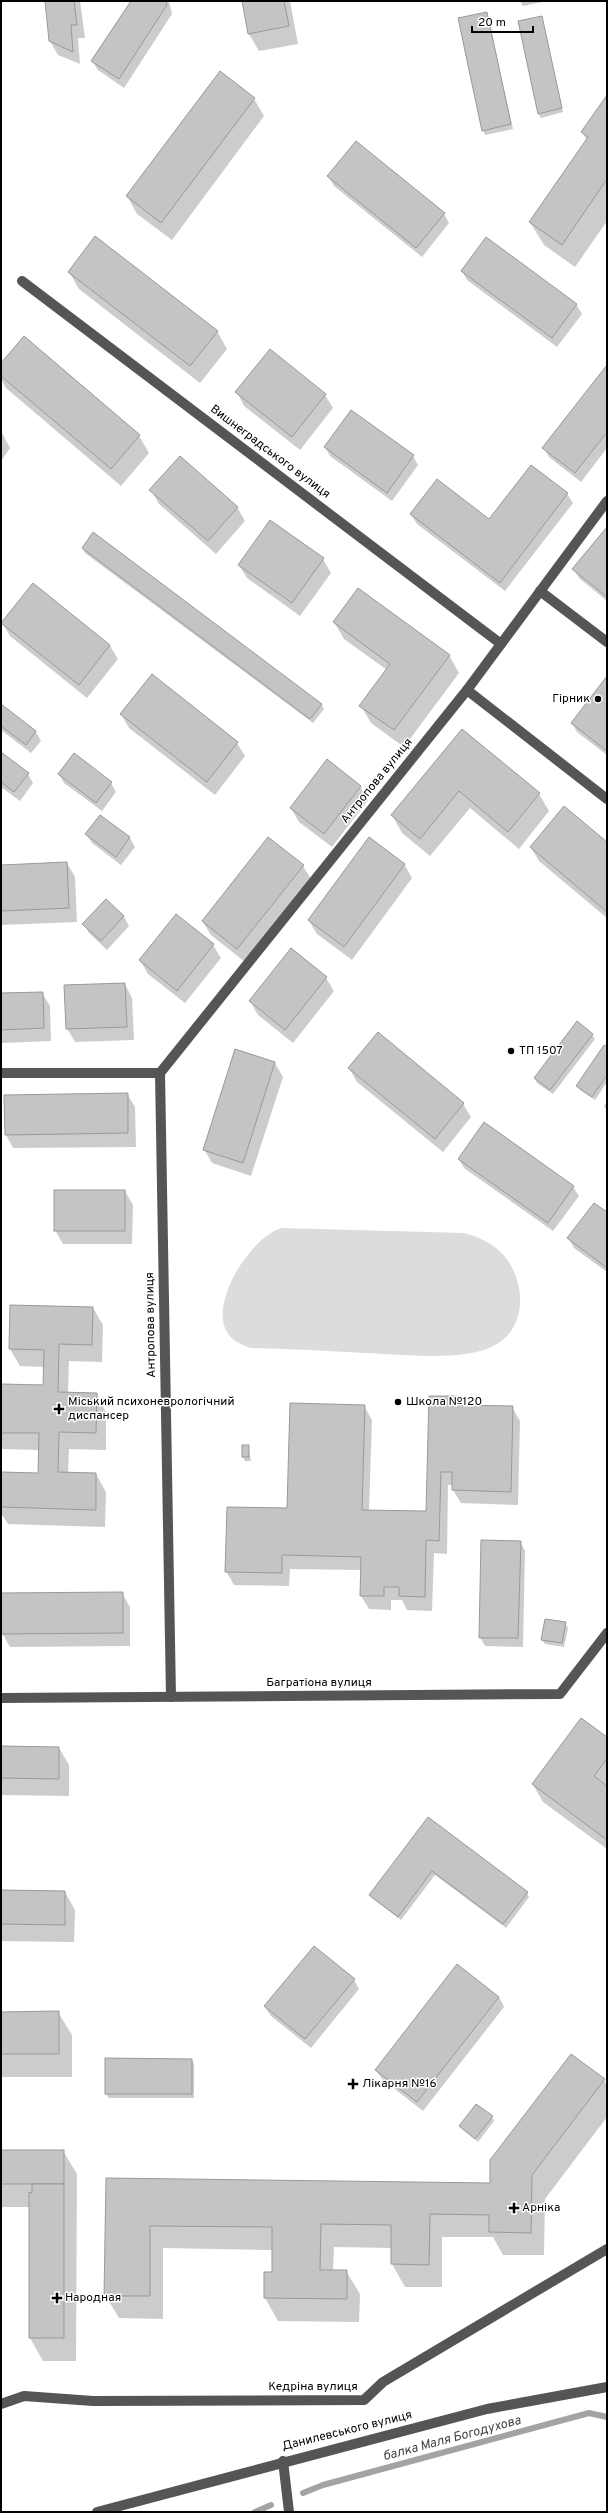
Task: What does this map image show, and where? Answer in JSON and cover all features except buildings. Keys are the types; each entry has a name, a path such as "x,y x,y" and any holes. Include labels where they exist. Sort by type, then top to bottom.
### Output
{"street":[{"name":"Вишнеградського вулиця","path":"22,281 501,644"},
{"name":"Антропова вулиця","path":"171,1697 160,1073 467,690 607,501"},
{"path":"540,591 607,642"},
{"path":"467,690 607,799"},
{"path":"1,1073 160,1073"},
{"name":"Багратіона вулиця","path":"1,1698 560,1694 607,1633"},
{"name":"Кедріна вулиця","path":"1,2404 24,2396 93,2401 364,2400 383,2382 607,2249"},
{"name":"Данилевського вулиця","path":"97,2512 283,2461 487,2409 607,2387"},
{"path":"283,2461 289,2512"}],"shaded area":[{"path":"282,1228 464,1233 473,1236 497,1249 509,1262 517,1280 520,1298 520,1307 515,1324 505,1338 497,1344 484,1350 468,1354 414,1356 250,1348 233,1340 223,1322 223,1307 227,1291 235,1274 257,1244 270,1234"}],"waterway":[{"name":"балка Маля Богодухова","path":"303,2493 323,2485 589,2413 607,2417"},
{"name":"балка Маля Богодухова","path":"255,2512 271,2505"}],"place":[{"name":"Гірник","path":"598,699"},
{"name":"ТП 1507","path":"511,1051"},
{"name":"Школа №120","path":"398,1402"},
{"name":"Міський психоневрологічний диспансер","path":"59,1409"},
{"name":"Лікарня №16","path":"353,2084"},
{"name":"Арніка","path":"514,2208"},
{"name":"Народная","path":"57,2298"}]}
